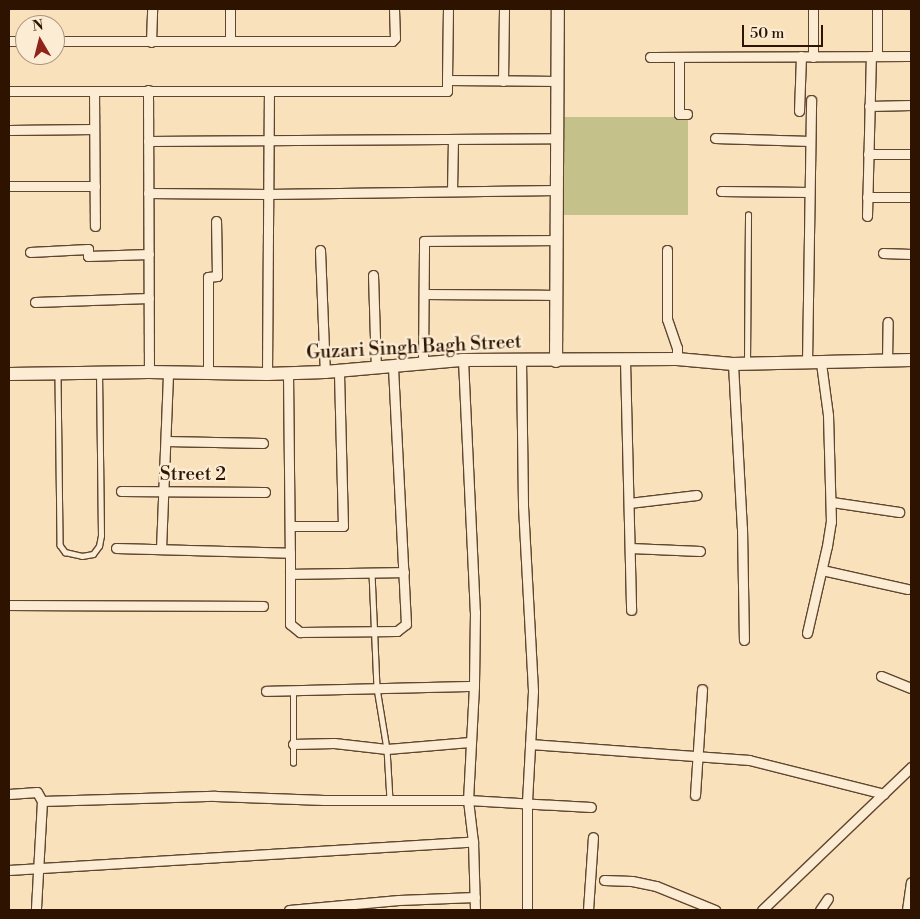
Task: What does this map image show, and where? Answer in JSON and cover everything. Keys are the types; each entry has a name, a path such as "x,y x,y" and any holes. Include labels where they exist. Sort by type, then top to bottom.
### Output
{"street":[{"path":"151,42 152,9"},
{"path":"230,9 230,41"},
{"path":"65,41 392,40 395,38 394,9"},
{"path":"9,91 447,91 448,9"},
{"path":"503,81 504,9"},
{"path":"556,361 558,9"},
{"path":"813,9 813,57"},
{"path":"867,216 870,106 877,9"},
{"path":"799,111 801,56"},
{"path":"650,57 911,56"},
{"path":"679,57 679,114 687,114"},
{"path":"447,80 557,82"},
{"path":"148,90 149,372"},
{"path":"94,91 95,226"},
{"path":"267,374 269,91"},
{"path":"807,363 811,100"},
{"path":"870,106 911,105"},
{"path":"9,130 94,129"},
{"path":"148,141 557,138"},
{"path":"715,138 810,141"},
{"path":"452,191 453,139"},
{"path":"868,154 911,154"},
{"path":"9,186 95,186"},
{"path":"148,193 267,194 557,190"},
{"path":"721,191 809,192"},
{"path":"867,197 911,197"},
{"path":"208,374 208,277 217,276 216,221"},
{"path":"423,364 424,241 557,240"},
{"path":"30,252 88,249 88,256 149,254"},
{"path":"320,250 325,372"},
{"path":"667,250 667,319 677,348 677,359"},
{"path":"883,253 911,254"},
{"path":"373,275 376,368"},
{"path":"424,294 557,295"},
{"path":"35,302 149,298"},
{"path":"887,361 888,322"},
{"name":"Guzari Singh Bagh Street","path":"9,374 168,372 267,374 339,371 463,360 677,359 733,364 911,360"},
{"path":"463,360 473,540 474,686 468,800 473,842 475,910"},
{"path":"521,360 524,506 533,692 527,803 527,910"},
{"path":"625,360 631,610"},
{"path":"807,633 827,546 832,502 828,414 821,363"},
{"path":"733,364 742,528 744,640"},
{"path":"288,373 290,624 300,632 397,631 406,624 393,366"},
{"path":"290,526 343,526 339,371"},
{"path":"161,549 168,372"},
{"path":"166,441 264,443"},
{"name":"Street 2","path":"121,491 265,492"},
{"path":"629,502 697,495"},
{"path":"832,502 899,512"},
{"path":"116,548 290,553"},
{"path":"630,548 700,551"},
{"path":"822,570 908,590"},
{"path":"290,574 404,572"},
{"path":"9,605 263,606"},
{"path":"881,676 911,688"},
{"path":"266,691 474,686"},
{"path":"695,795 702,689"},
{"path":"293,744 334,744 387,749 470,742"},
{"path":"530,744 749,760 884,794"},
{"path":"762,910 911,767"},
{"path":"9,794 37,792 42,801 40,868 36,910"},
{"path":"42,801 215,796 324,800 468,800 591,807"},
{"path":"588,910 593,837"},
{"path":"9,870 473,842"},
{"path":"604,880 632,881 656,886 715,910"},
{"path":"907,910 911,882"},
{"path":"289,910 417,899 475,897"},
{"path":"820,910 828,898"}],"lane":[{"path":"747,363 748,215"},
{"path":"58,373 60,545 65,552 82,556 93,554 99,546 101,536 99,373"},
{"path":"372,573 377,688 387,749 390,799"},
{"path":"293,690 293,763"}],"shaded area":[{"path":"557,117 688,117 688,215 557,215"}]}
